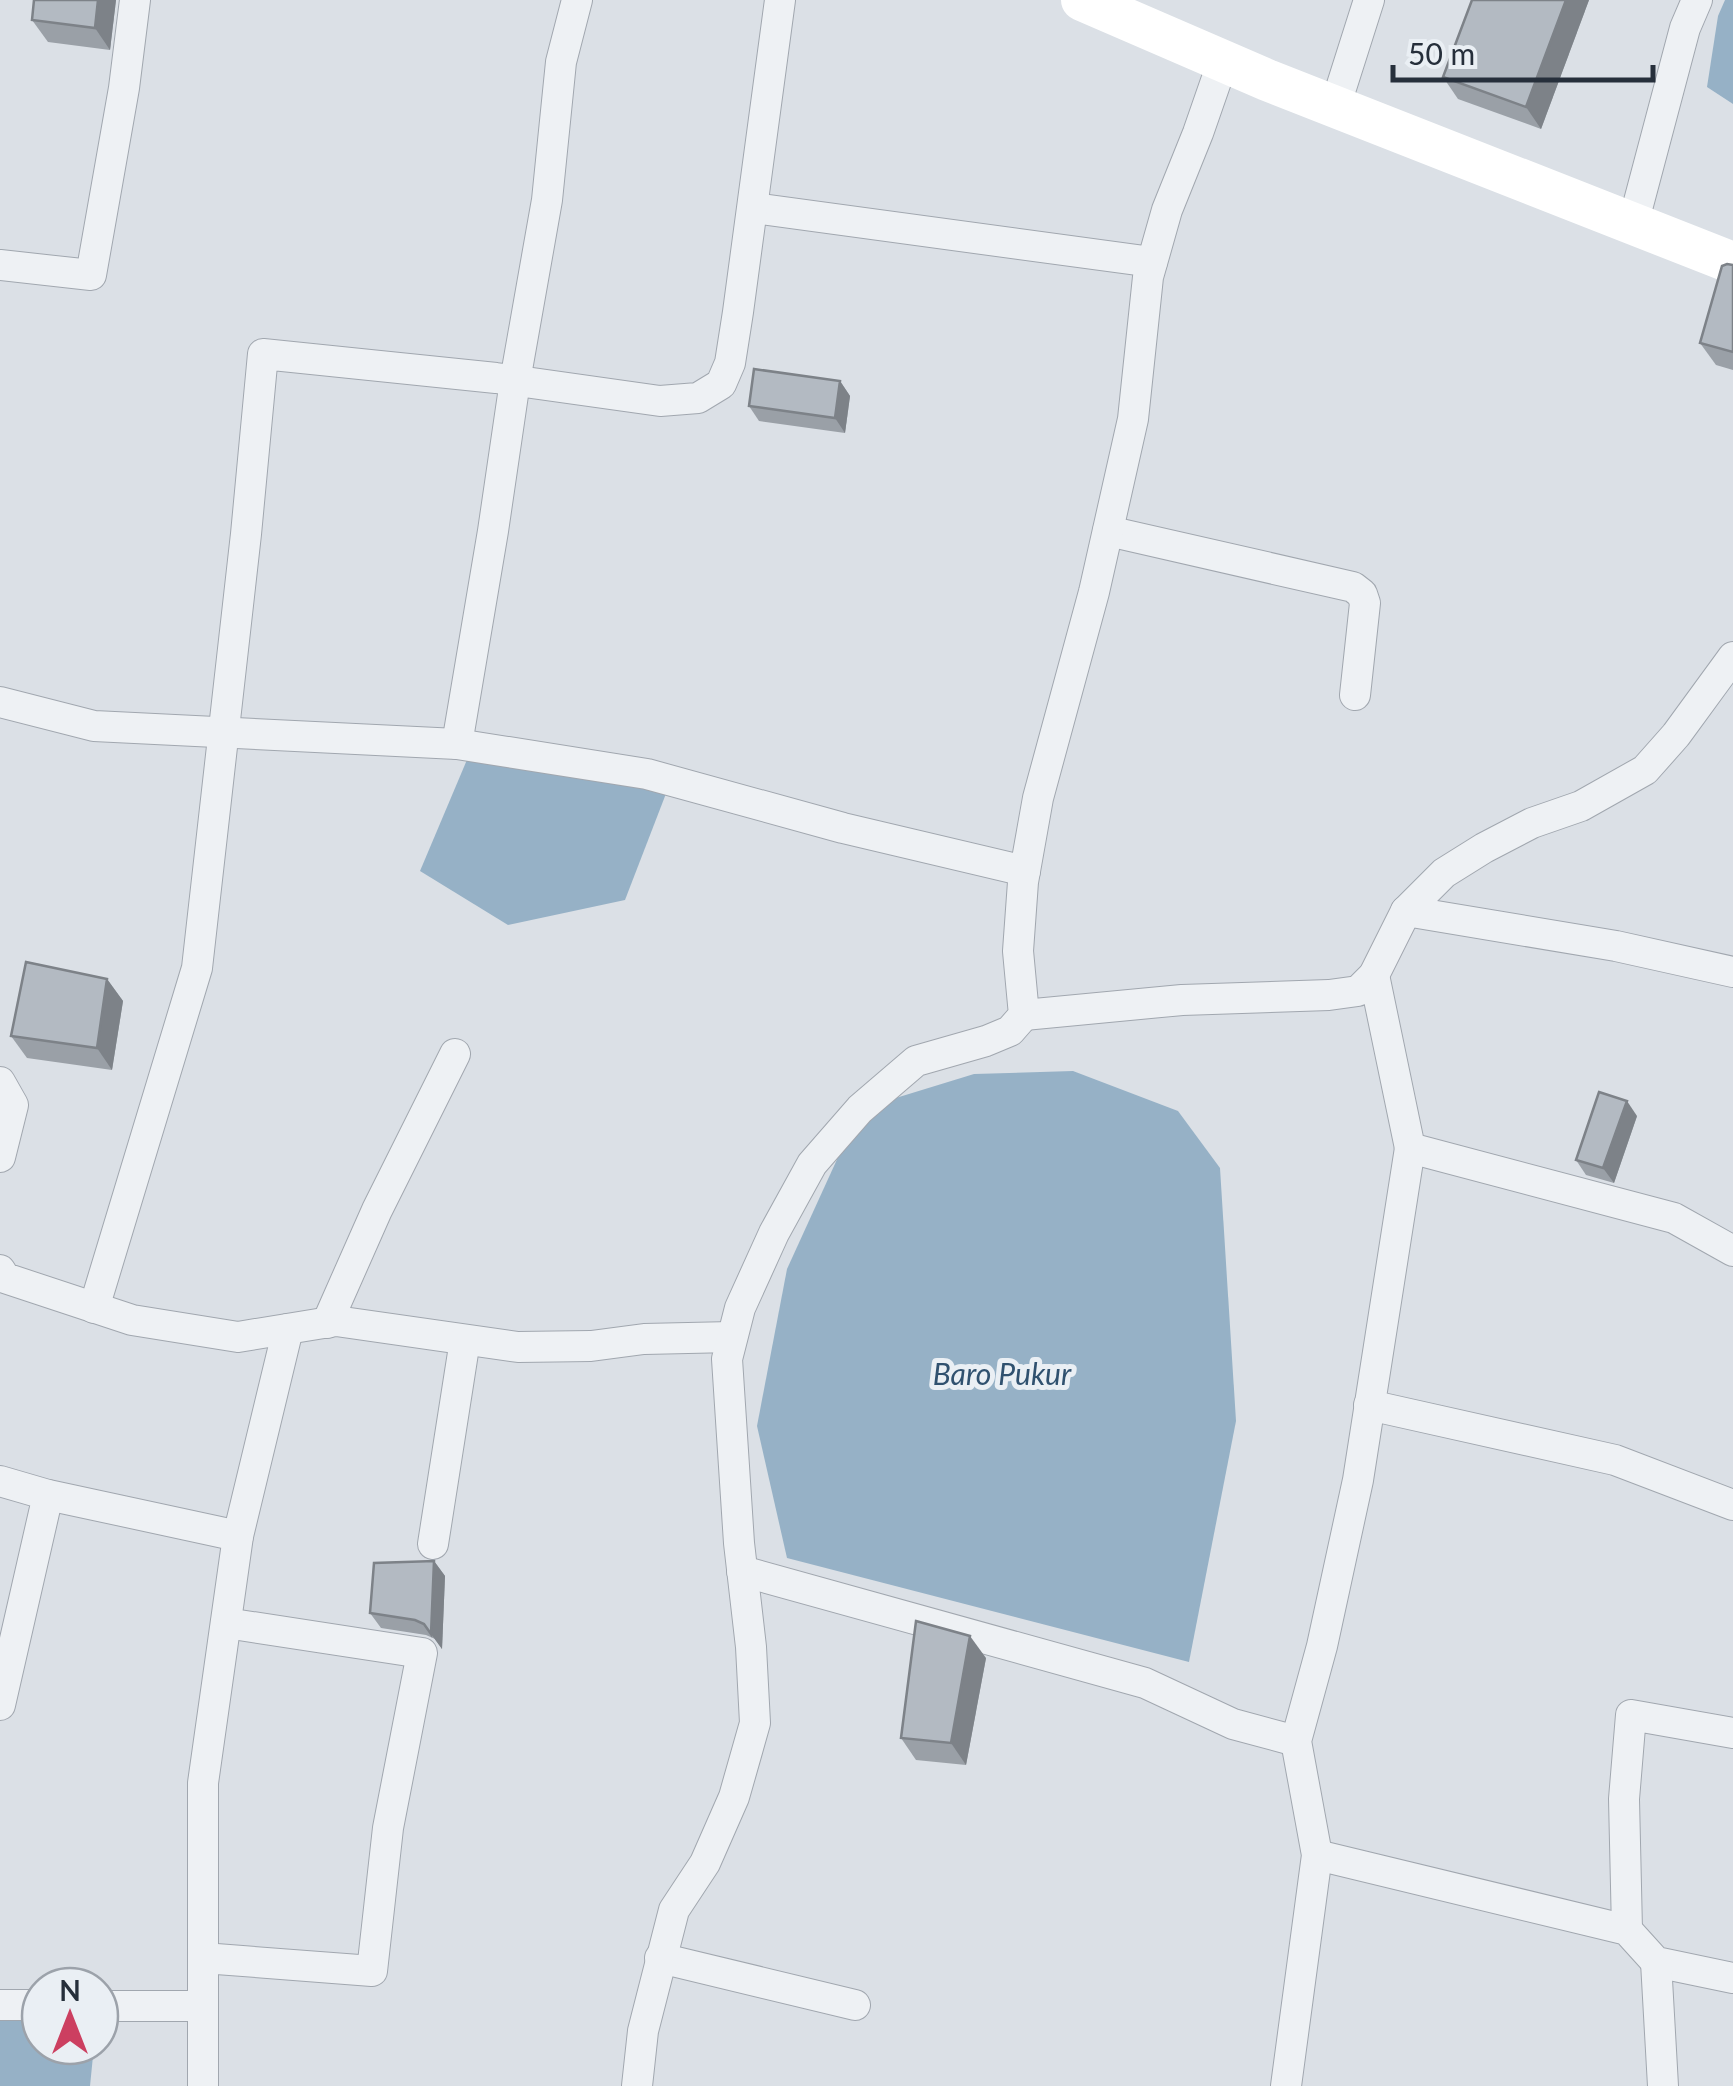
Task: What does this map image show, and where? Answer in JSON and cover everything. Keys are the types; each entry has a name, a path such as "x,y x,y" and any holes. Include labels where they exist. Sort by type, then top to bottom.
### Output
{"main road":[{"path":"1082,0 1335,107 1733,263"}],"street":[{"path":"0,264 91,275 124,88 135,0"},
{"path":"457,744 547,200 561,62 577,0"},
{"path":"94,1308 198,968 263,354 660,401 698,398 721,384 730,363 780,0"},
{"path":"1335,107 1369,0"},
{"path":"1633,224 1685,28 1698,0"},
{"path":"637,2086 643,2031 674,1910 705,1862 734,1797 755,1723 727,1359 740,1308 774,1233 812,1164 860,1109 916,1060 1010,1031 1024,1014 1018,951 1025,871 1038,798 1094,592 1132,419 1148,277 1167,210 1223,61"},
{"path":"753,208 1152,262"},
{"path":"1108,531 1353,587 1362,594 1365,604 1355,695"},
{"path":"1024,1014 1182,1000 1358,992 1374,976 1406,911 1444,873 1532,823 1581,806 1645,770 1733,657"},
{"path":"0,702 94,726 457,744 646,774 843,828 1025,871"},
{"path":"1406,911 1616,946 1733,972"},
{"path":"1286,2086 1317,1855 1296,1740 1322,1646 1358,1480 1410,1148 1374,976"},
{"path":"326,1323 454,1054"},
{"path":"0,1082 13,1106 0,1157"},
{"path":"1410,1148 1674,1218 1733,1251"},
{"path":"0,1270 5,1278 132,1320 238,1337 336,1322 518,1347 732,1337"},
{"path":"203,2086 203,1783 238,1536 288,1330"},
{"path":"433,1544 465,1340"},
{"path":"1370,1405 1615,1460 1733,1505"},
{"path":"0,1481 238,1536"},
{"path":"0,1705 48,1495"},
{"path":"742,1571 1145,1683 1234,1724 1296,1740"},
{"path":"203,1958 372,1972 388,1828 422,1653 226,1623"},
{"path":"1627,1930 1624,1799 1631,1715 1733,1733"},
{"path":"1317,1855 1627,1930 1656,1962 1733,1978"},
{"path":"660,1958 855,2005"},
{"path":"1656,1962 1663,2086"},
{"path":"120,2006 203,2006"}],"water":[{"path":"1725,0 1733,0 1733,104 1707,87 1718,16"},
{"path":"469,755 667,791 625,900 508,925 420,871"},
{"name":"Baro Pukur","path":"1073,1071 1178,1111 1220,1168 1236,1421 1189,1662 787,1558 757,1426 787,1269 860,1109 974,1074"},
{"path":"0,2004 20,2004 20,2066 92,2066 90,2086 0,2086"}],"building":[{"path":"34,0 98,0 95,28 32,20"},
{"path":"1472,0 1566,0 1526,107 1443,77"},
{"path":"1733,265 1733,352 1700,343 1722,266"},
{"path":"754,369 840,381 835,418 749,406"},
{"path":"26,962 107,979 97,1048 11,1036"},
{"path":"1599,1092 1627,1101 1603,1168 1576,1160"},
{"path":"434,1561 431,1634 415,1620 370,1613 374,1563"},
{"path":"916,1621 970,1636 951,1743 901,1738"}]}
